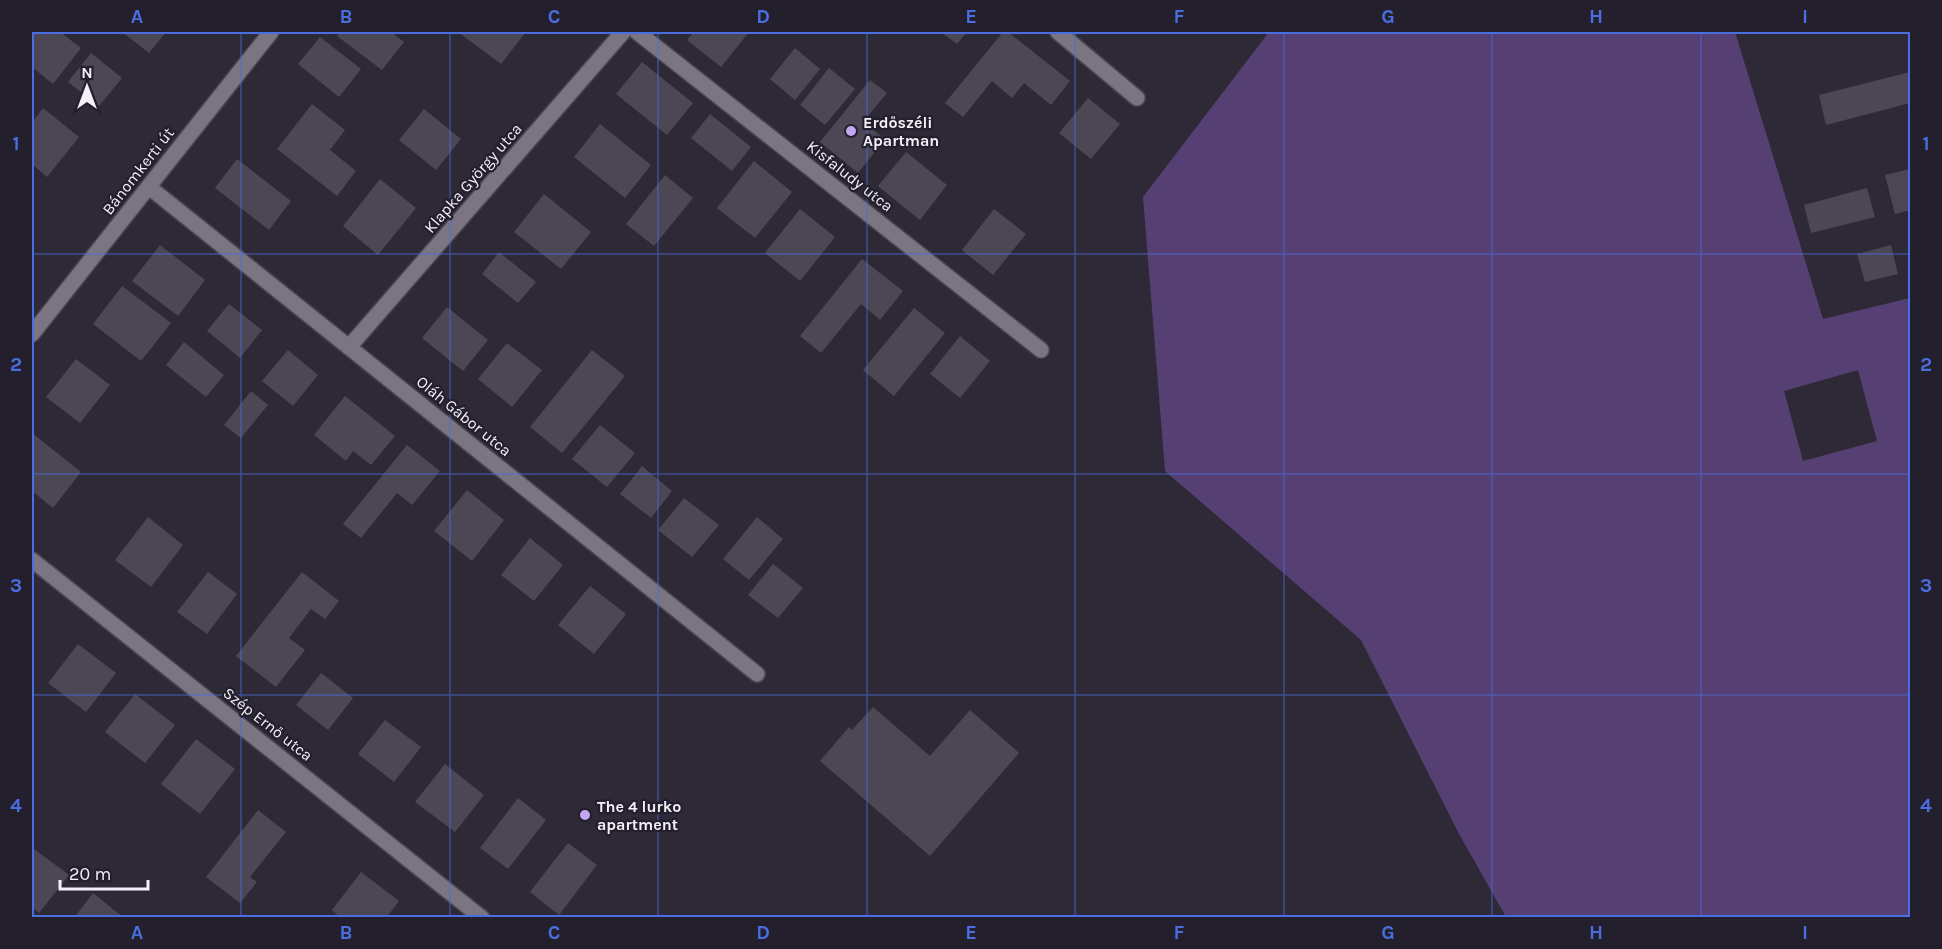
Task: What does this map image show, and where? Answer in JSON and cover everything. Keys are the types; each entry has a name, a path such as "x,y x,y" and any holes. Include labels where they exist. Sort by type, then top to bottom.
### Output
{"street":[{"name":"Bánomkerti út","path":"32,333 271,32"},
{"name":"Klapka György utca","path":"349,347 623,32"},
{"name":"Kisfaludy utca","path":"637,32 1041,350"},
{"path":"1058,32 1137,98"},
{"name":"Oláh Gábor utca","path":"149,187 757,674"},
{"name":"Szép Ernő utca","path":"32,560 482,918"}],"shaded area":[{"path":"1269,32 1735,32 1823,319 1910,298 1910,917 1506,917 1458,832 1361,640 1165,471 1143,197","holes":["1858,370 1877,441 1803,461 1784,391"]}],"building":[{"path":"32,32 60,32 81,48 53,84 32,67"},
{"path":"122,32 166,32 149,53"},
{"path":"341,32 391,32 404,42 382,70 337,36"},
{"path":"458,32 522,32 525,33 501,64"},
{"path":"694,32 749,32 721,67 687,40"},
{"path":"941,32 967,32 957,44"},
{"path":"1003,32 1008,32 1070,81 1051,105 1024,83 1012,98 992,81 963,117 945,103"},
{"path":"320,37 361,69 339,97 298,64"},
{"path":"795,48 820,69 795,100 770,79"},
{"path":"91,53 122,78 99,106 68,82"},
{"path":"642,62 693,103 667,135 616,94"},
{"path":"829,68 855,89 825,125 800,105"},
{"path":"1910,72 1910,103 1826,125 1819,95"},
{"name":"Erdőszéli Apartman","path":"870,80 887,93 863,122 885,139 858,173 820,142"},
{"path":"1088,98 1120,124 1091,159 1059,133"},
{"path":"312,104 345,130 330,150 356,171 337,196 277,149"},
{"path":"43,108 79,137 47,177 32,164 32,123"},
{"path":"424,109 461,139 436,170 399,140"},
{"path":"710,114 751,147 732,171 691,138"},
{"path":"600,124 651,165 625,198 574,157"},
{"path":"906,152 947,185 920,220 878,186"},
{"path":"237,159 291,201 269,230 215,188"},
{"path":"754,161 792,192 755,238 717,208"},
{"path":"1910,169 1910,210 1895,214 1885,175"},
{"path":"665,175 693,198 654,246 626,224"},
{"path":"380,179 416,208 378,255 343,226"},
{"path":"1867,188 1875,217 1811,233 1804,205"},
{"path":"544,194 591,232 561,269 514,232"},
{"path":"800,209 835,237 800,281 765,253"},
{"path":"994,209 1026,234 993,275 962,250"},
{"path":"160,245 205,280 178,316 132,281"},
{"path":"1891,245 1898,274 1865,282 1857,254"},
{"path":"499,252 536,282 518,303 482,274"},
{"path":"862,259 903,291 880,320 861,304 821,353 800,336"},
{"path":"122,286 171,323 141,361 93,324"},
{"path":"229,304 262,330 240,358 207,331"},
{"path":"447,307 488,340 463,371 422,338"},
{"path":"914,308 945,333 894,396 863,370"},
{"path":"960,336 990,361 960,398 930,374"},
{"path":"184,342 224,375 206,397 166,365"},
{"path":"507,343 542,370 512,407 478,379"},
{"path":"288,350 318,375 293,406 262,381"},
{"path":"592,350 625,376 562,453 530,427"},
{"path":"76,359 110,385 80,423 46,397"},
{"path":"251,391 268,405 241,438 224,425"},
{"path":"345,396 395,436 371,465 353,451 346,461 314,435"},
{"path":"600,425 635,453 607,487 572,459"},
{"path":"32,433 81,472 53,508 32,491"},
{"path":"407,445 440,471 412,505 397,493 361,538 343,524"},
{"path":"642,466 672,491 651,518 620,494"},
{"path":"467,490 504,520 472,561 434,531"},
{"path":"684,498 719,525 692,557 658,530"},
{"path":"148,517 183,545 151,587 115,560"},
{"path":"757,517 783,539 749,580 723,559"},
{"path":"530,538 563,565 534,601 501,575"},
{"path":"773,564 803,588 778,618 748,595"},
{"path":"208,572 237,594 207,634 177,612"},
{"path":"302,572 339,601 325,619 311,609 289,638 305,650 276,687 236,656"},
{"path":"590,586 626,614 594,654 558,625"},
{"path":"78,644 116,673 86,712 48,683"},
{"path":"321,673 353,698 328,730 296,705"},
{"path":"135,694 175,725 145,763 105,732"},
{"path":"873,707 930,756 970,710 1019,753 930,856 820,761 849,727 852,730"},
{"path":"385,720 421,747 394,782 358,754"},
{"path":"196,739 235,769 200,814 161,784"},
{"path":"445,764 484,795 455,832 415,802"},
{"path":"518,798 546,820 508,869 480,848"},
{"path":"258,810 286,832 250,877 257,882 240,903 206,877"},
{"path":"568,843 597,865 559,915 530,892"},
{"path":"34,849 69,875 39,913 32,907 32,852"},
{"path":"361,872 399,901 386,918 341,918 332,910"},
{"path":"93,893 124,918 74,918"}],"place":[{"name":"Erdőszéli Apartman","path":"851,131"},
{"name":"The 4 lurko apartment","path":"585,815"}]}
